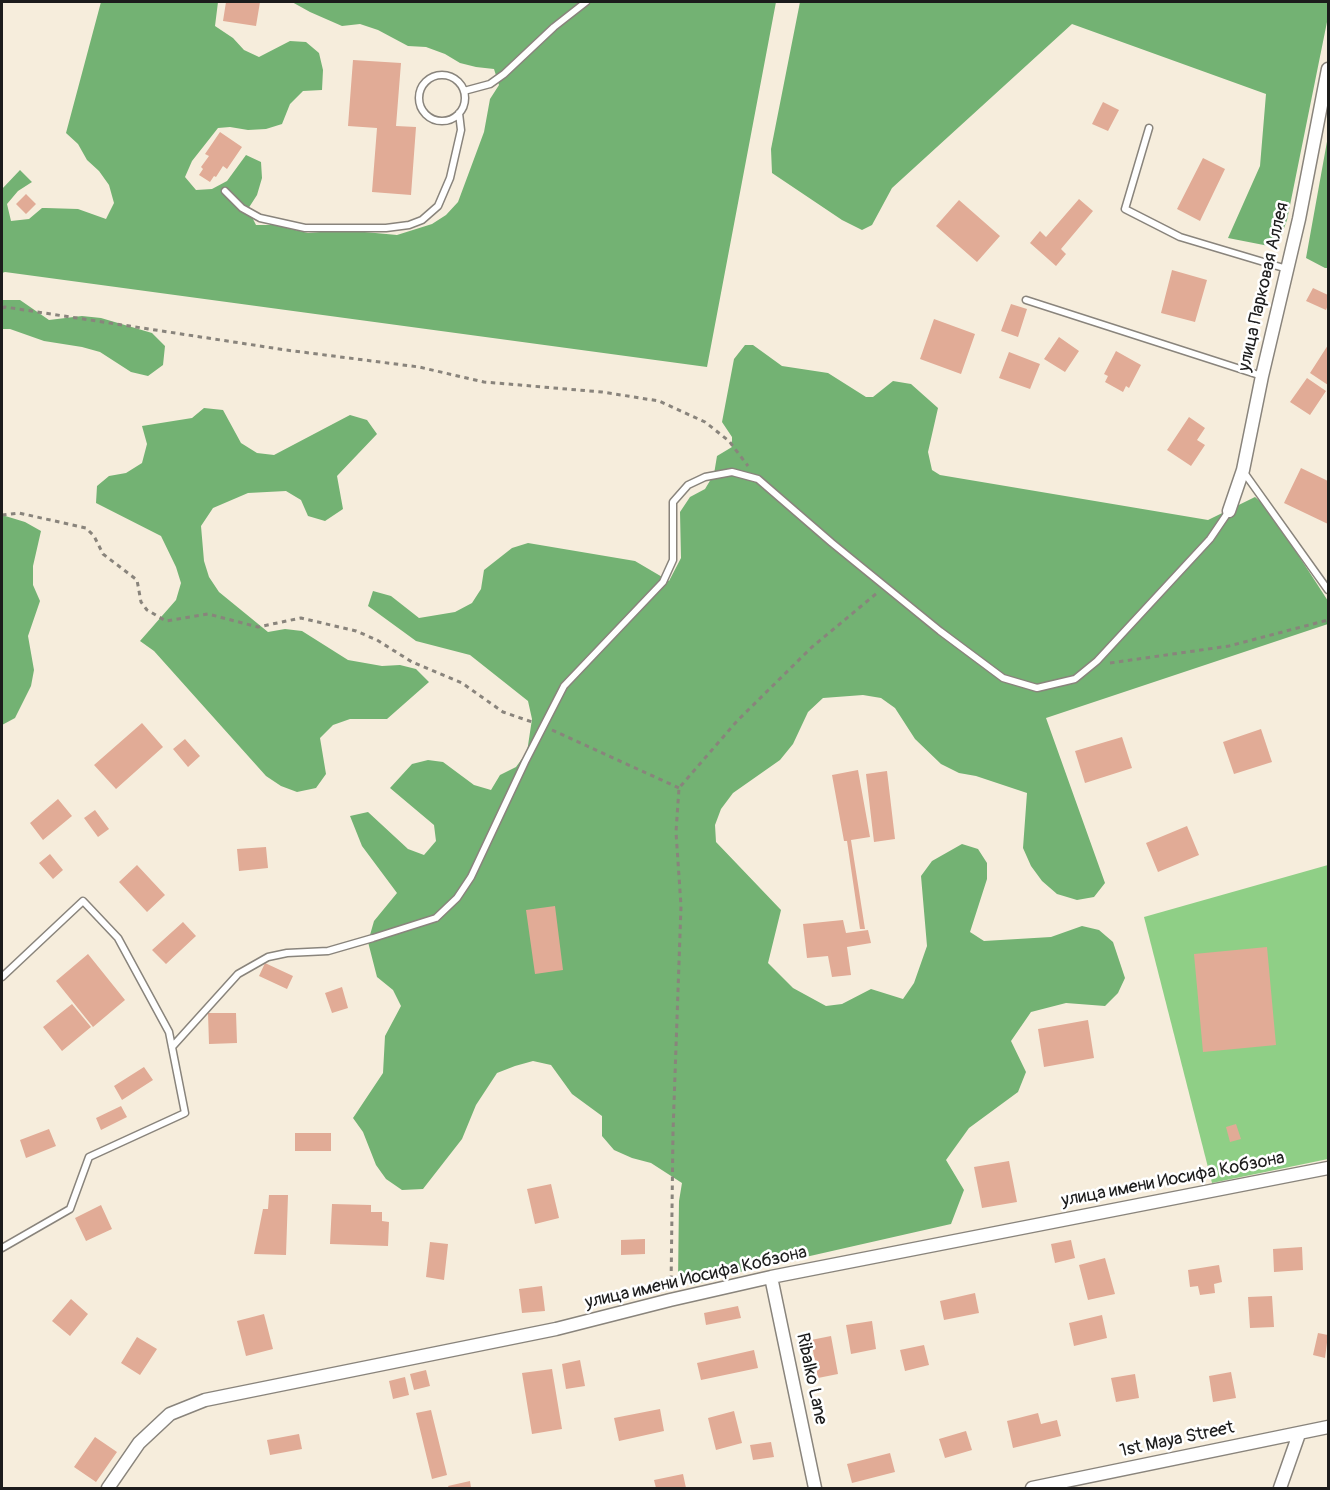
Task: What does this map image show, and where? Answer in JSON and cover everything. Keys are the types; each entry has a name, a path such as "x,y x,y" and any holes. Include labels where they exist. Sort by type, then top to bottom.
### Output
{"street":[{"name":"улица Парковая Аллея","path":"1229,511 1243,470 1262,376 1288,269 1329,69"},
{"name":"улица имени Иосифа Кобзона","path":"108,1488 139,1443 170,1414 205,1400 556,1329 771,1277 1329,1168"},
{"name":"Ribalko Lane","path":"771,1277 815,1488"},
{"name":"1st Maya Street","path":"1032,1488 1329,1427"},
{"path":"1280,1488 1299,1434"}],"lane":[{"path":"464,91 490,84 504,74 554,27 586,2"},
{"path":"225,191 242,208 260,218 305,228 386,228 416,223 438,206 450,178 461,130 459,113 465,99 459,82 451,76 431,77 423,84 419,93 419,103 424,112 441,121 451,119 459,113"},
{"path":"1149,128 1125,209 1180,237 1288,269"},
{"path":"1026,300 1262,376"},
{"path":"1243,470 1329,590"},
{"path":"172,1047 210,1002 238,974 268,957 287,953 328,951 436,918 457,898 471,877 564,686 663,582 674,560 673,502 688,485 705,477 732,472 758,479 885,586 1003,678 1037,688 1075,679 1090,667 1167,588 1210,539 1229,511"},
{"path":"2,977 83,901 118,938 169,1032 185,1113 89,1157 70,1209 2,1248"}],"path":[{"path":"2,308 286,350 420,367 484,382 602,392 659,401 705,422 729,441 758,479"},
{"path":"2,514 19,513 86,528 94,536 103,555 137,580 141,602 147,610 166,621 208,614 258,627 301,618 356,631 377,640 412,662 462,682 503,712 543,726 679,788"},
{"path":"670,1300 681,906 676,832 679,788 745,713 812,647 885,586"},
{"path":"1090,667 1229,646 1329,620"}],"green space":[{"path":"101,2 218,2 215,26 233,38 244,50 259,57 290,41 306,42 319,53 323,70 322,90 303,91 290,104 282,124 266,129 218,128 192,161 185,177 196,190 212,189 227,181 246,155 261,162 262,178 257,195 248,209 256,225 274,225 308,233 343,230 397,235 432,224 446,215 458,202 484,132 490,99 499,85 494,69 460,63 426,47 408,46 378,30 360,24 342,26 292,2 776,2 707,367 2,273 2,189 20,170 32,182 18,191 7,204 11,221 29,219 42,208 78,209 106,219 114,203 109,185 87,160 78,144 66,133"},
{"path":"800,2 1328,2 1328,17 1287,220 1280,239 1274,247 1228,238 1260,166 1266,94 1072,24 892,188 872,225 862,230 842,220 772,173 771,149"},
{"path":"1328,136 1328,268 1325,268 1306,258"},
{"path":"2,300 20,300 49,320 82,316 101,318 152,333 165,346 163,365 148,376 131,372 100,352 44,341 10,329 2,329"},
{"path":"745,345 753,345 782,366 828,373 866,397 873,397 893,381 911,384 938,408 928,452 932,470 940,475 1208,520 1255,497 1268,508 1328,601 1328,624 1046,718 1105,883 1094,897 1077,900 1057,894 1042,881 1031,866 1023,848 1027,793 976,776 959,773 941,764 915,739 895,708 881,698 863,695 823,698 808,712 793,744 780,760 733,793 721,809 715,825 716,842 781,910 768,963 793,988 826,1006 842,1004 871,989 903,999 914,983 927,946 921,876 932,861 962,844 978,849 987,863 987,879 970,932 984,941 1051,937 1082,926 1099,930 1113,942 1125,978 1118,993 1105,1006 1066,1003 1031,1012 1011,1041 1026,1072 1018,1092 969,1128 946,1160 964,1190 951,1224 713,1278 695,1285 678,1281 679,1201 682,1183 651,1163 614,1150 602,1136 602,1116 572,1094 551,1065 533,1061 497,1073 476,1105 462,1139 423,1189 402,1190 386,1179 376,1165 363,1132 353,1118 383,1073 385,1036 401,1006 393,990 377,977 368,942 374,921 397,893 362,846 350,816 368,812 408,849 424,855 436,841 434,825 390,788 412,764 428,760 443,762 474,785 491,790 500,775 516,767 527,752 532,719 528,701 470,655 416,641 368,606 373,591 391,596 419,618 455,612 472,603 481,589 484,570 512,548 528,543 635,561 669,581 681,558 680,512 690,497 705,489 714,474 717,456 732,447 732,437 722,422 734,359"},
{"path":"204,408 223,410 241,443 257,453 274,455 350,415 367,420 377,434 337,476 343,509 325,521 308,516 301,500 286,491 248,493 213,508 201,526 204,561 209,577 219,592 268,632 285,629 302,631 348,660 382,666 400,665 416,669 429,682 387,719 350,719 333,725 320,738 326,774 316,788 297,792 281,786 266,776 154,651 140,641 176,600 181,583 176,567 161,536 96,503 97,486 109,476 126,473 142,463 147,444 142,426 192,418"},
{"path":"2,515 25,522 41,531 33,566 33,585 40,601 28,636 34,670 31,686 15,718 2,725"},
{"path":"1328,865 1328,1159 1212,1183 1144,917"}],"building":[{"path":"226,2 260,2 256,26 223,21"},
{"path":"353,60 401,63 396,126 416,127 411,195 372,192 377,128 348,126"},
{"path":"1103,102 1119,110 1108,131 1092,124"},
{"path":"220,132 242,147 227,169 223,166 210,182 199,175 203,169 201,167 209,156 205,154"},
{"path":"1203,158 1225,169 1200,221 1177,209"},
{"path":"26,194 36,204 26,214 16,204"},
{"path":"1079,199 1093,211 1061,249 1066,254 1056,266 1030,243 1040,231 1046,237"},
{"path":"959,200 1000,236 977,262 936,226"},
{"path":"1172,270 1207,280 1195,322 1161,313"},
{"path":"1313,288 1328,295 1326,310 1306,301"},
{"path":"1011,304 1027,309 1018,337 1001,331"},
{"path":"934,319 975,334 961,374 920,359"},
{"path":"1059,337 1079,351 1065,372 1044,359"},
{"path":"1328,345 1328,385 1310,373"},
{"path":"1116,351 1141,365 1129,388 1126,386 1123,392 1105,382 1108,376 1104,374"},
{"path":"1009,352 1040,364 1030,389 999,378"},
{"path":"1307,378 1326,391 1310,415 1290,402"},
{"path":"1189,417 1205,428 1197,440 1205,445 1191,466 1167,450"},
{"path":"1301,468 1328,481 1328,524 1284,503"},
{"path":"142,723 163,747 116,789 94,765"},
{"path":"1261,729 1272,762 1234,774 1223,742"},
{"path":"1122,737 1132,768 1085,783 1075,751"},
{"path":"185,739 200,756 188,767 173,749"},
{"path":"858,770 870,837 851,840 865,929 860,929 847,841 844,841 832,775"},
{"path":"887,771 895,839 874,842 866,774"},
{"path":"58,799 72,816 43,840 30,823"},
{"path":"95,810 109,829 98,837 84,818"},
{"path":"1187,826 1199,855 1158,872 1146,843"},
{"path":"266,847 268,868 239,871 237,849"},
{"path":"50,854 63,870 53,879 39,863"},
{"path":"137,865 165,895 147,912 119,882"},
{"path":"555,906 563,970 535,974 526,910"},
{"path":"843,920 846,933 868,930 871,943 847,947 851,975 832,977 828,956 807,958 803,924"},
{"path":"183,922 196,936 166,964 152,950"},
{"path":"1267,947 1276,1045 1203,1052 1194,954"},
{"path":"88,954 125,1000 93,1027 56,981"},
{"path":"265,963 293,976 287,989 259,976"},
{"path":"342,987 348,1008 332,1013 325,993"},
{"path":"72,1004 91,1027 62,1051 43,1027"},
{"path":"208,1013 236,1013 237,1043 209,1044"},
{"path":"1088,1020 1094,1058 1044,1067 1038,1029"},
{"path":"144,1067 153,1080 122,1100 114,1086"},
{"path":"121,1106 127,1117 101,1130 96,1118"},
{"path":"1236,1124 1241,1139 1230,1142 1226,1127"},
{"path":"49,1129 56,1146 26,1158 20,1140"},
{"path":"295,1133 331,1133 331,1151 295,1151"},
{"path":"1009,1161 1017,1202 982,1208 974,1167"},
{"path":"551,1184 559,1218 535,1224 527,1189"},
{"path":"269,1195 288,1195 286,1255 254,1254 263,1209 268,1209"},
{"path":"332,1204 371,1205 371,1212 382,1212 382,1221 389,1222 388,1246 330,1244"},
{"path":"101,1205 112,1229 86,1241 75,1218"},
{"path":"645,1239 645,1254 621,1255 621,1240"},
{"path":"1071,1240 1075,1258 1055,1263 1051,1244"},
{"path":"430,1242 448,1244 444,1280 426,1277"},
{"path":"1302,1247 1303,1270 1274,1272 1273,1249"},
{"path":"1105,1258 1115,1294 1088,1300 1079,1265"},
{"path":"1219,1265 1222,1282 1214,1284 1215,1293 1200,1295 1198,1286 1190,1287 1188,1270"},
{"path":"542,1286 545,1311 522,1313 519,1289"},
{"path":"975,1293 979,1313 944,1320 940,1301"},
{"path":"1272,1296 1274,1327 1250,1328 1248,1297"},
{"path":"71,1299 88,1314 70,1336 52,1321"},
{"path":"738,1306 741,1318 706,1325 704,1313"},
{"path":"264,1314 273,1349 246,1356 237,1321"},
{"path":"1102,1315 1107,1338 1074,1346 1069,1323"},
{"path":"872,1321 876,1349 851,1354 846,1325"},
{"path":"1318,1333 1328,1335 1325,1358 1313,1355"},
{"path":"831,1336 838,1374 818,1378 811,1340"},
{"path":"137,1337 157,1349 140,1375 121,1363"},
{"path":"924,1345 929,1365 905,1371 900,1350"},
{"path":"754,1350 758,1368 701,1380 697,1363"},
{"path":"580,1360 585,1386 566,1389 562,1364"},
{"path":"552,1369 562,1429 532,1434 522,1373"},
{"path":"426,1370 430,1386 414,1390 410,1374"},
{"path":"1231,1372 1236,1398 1213,1402 1209,1376"},
{"path":"1135,1374 1139,1398 1116,1402 1111,1378"},
{"path":"405,1377 409,1395 393,1399 389,1381"},
{"path":"660,1409 664,1431 619,1441 614,1418"},
{"path":"431,1410 447,1475 432,1479 416,1413"},
{"path":"734,1411 742,1443 716,1450 708,1418"},
{"path":"1038,1413 1041,1424 1057,1420 1061,1436 1013,1448 1007,1421"},
{"path":"966,1431 972,1450 945,1458 939,1439"},
{"path":"299,1434 302,1449 270,1455 267,1440"},
{"path":"95,1437 117,1452 96,1482 74,1467"},
{"path":"771,1442 774,1457 753,1460 750,1445"},
{"path":"890,1453 895,1472 852,1483 847,1464"},
{"path":"683,1474 686,1488 656,1488 654,1480"},
{"path":"470,1481 471,1488 449,1488 448,1486"}]}
